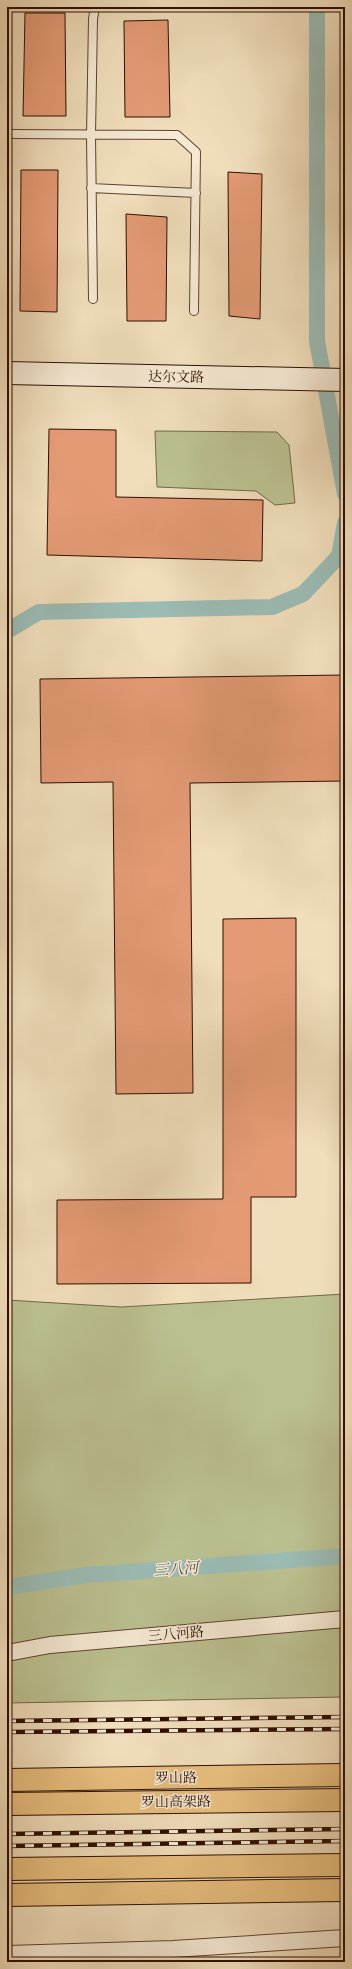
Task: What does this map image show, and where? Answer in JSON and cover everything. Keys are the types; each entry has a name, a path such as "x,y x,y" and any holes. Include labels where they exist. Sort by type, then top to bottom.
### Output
{"main road":[{"name":"罗山路","path":"7,1780 345,1775"},
{"name":"罗山高架路","path":"7,1804 345,1800"},
{"path":"7,1869 345,1865"},
{"path":"7,1895 345,1890"}],"street":[{"name":"达尔文路","path":"7,373 345,380"},
{"name":"三八河路","path":"7,1653 50,1645 345,1619"},
{"path":"7,1954 173,1949 345,1938"}],"lane":[{"path":"93,299 91,134 93,18 96,7"},
{"path":"7,134 177,135 196,152 194,311"},
{"path":"91,188 196,193"}],"green space":[{"path":"155,431 277,432 289,445 295,503 275,505 256,491 157,487"},
{"path":"345,1294 345,1697 7,1703 7,1300 121,1307"}],"building":[{"path":"25,13 65,13 66,116 23,116"},
{"path":"168,20 170,117 125,117 124,21"},
{"path":"21,170 58,170 57,312 20,311"},
{"path":"228,172 262,174 260,319 229,316"},
{"path":"126,214 167,217 166,321 127,321"},
{"path":"49,429 116,430 116,497 263,500 262,561 47,555"},
{"path":"345,675 345,781 190,783 193,1093 116,1094 113,782 41,783 40,679"},
{"path":"296,918 296,1197 251,1197 251,1283 57,1284 57,1200 223,1199 223,919"}],"waterway":[{"path":"317,7 317,341 345,494"},
{"path":"7,631 39,612 272,607 303,594 339,556 345,523"},
{"name":"三八河","path":"7,1587 87,1575 345,1556"}],"railway":[{"path":"7,1721 345,1717"},
{"path":"7,1732 345,1729"},
{"path":"7,1834 345,1829"},
{"path":"7,1846 345,1841"}]}
